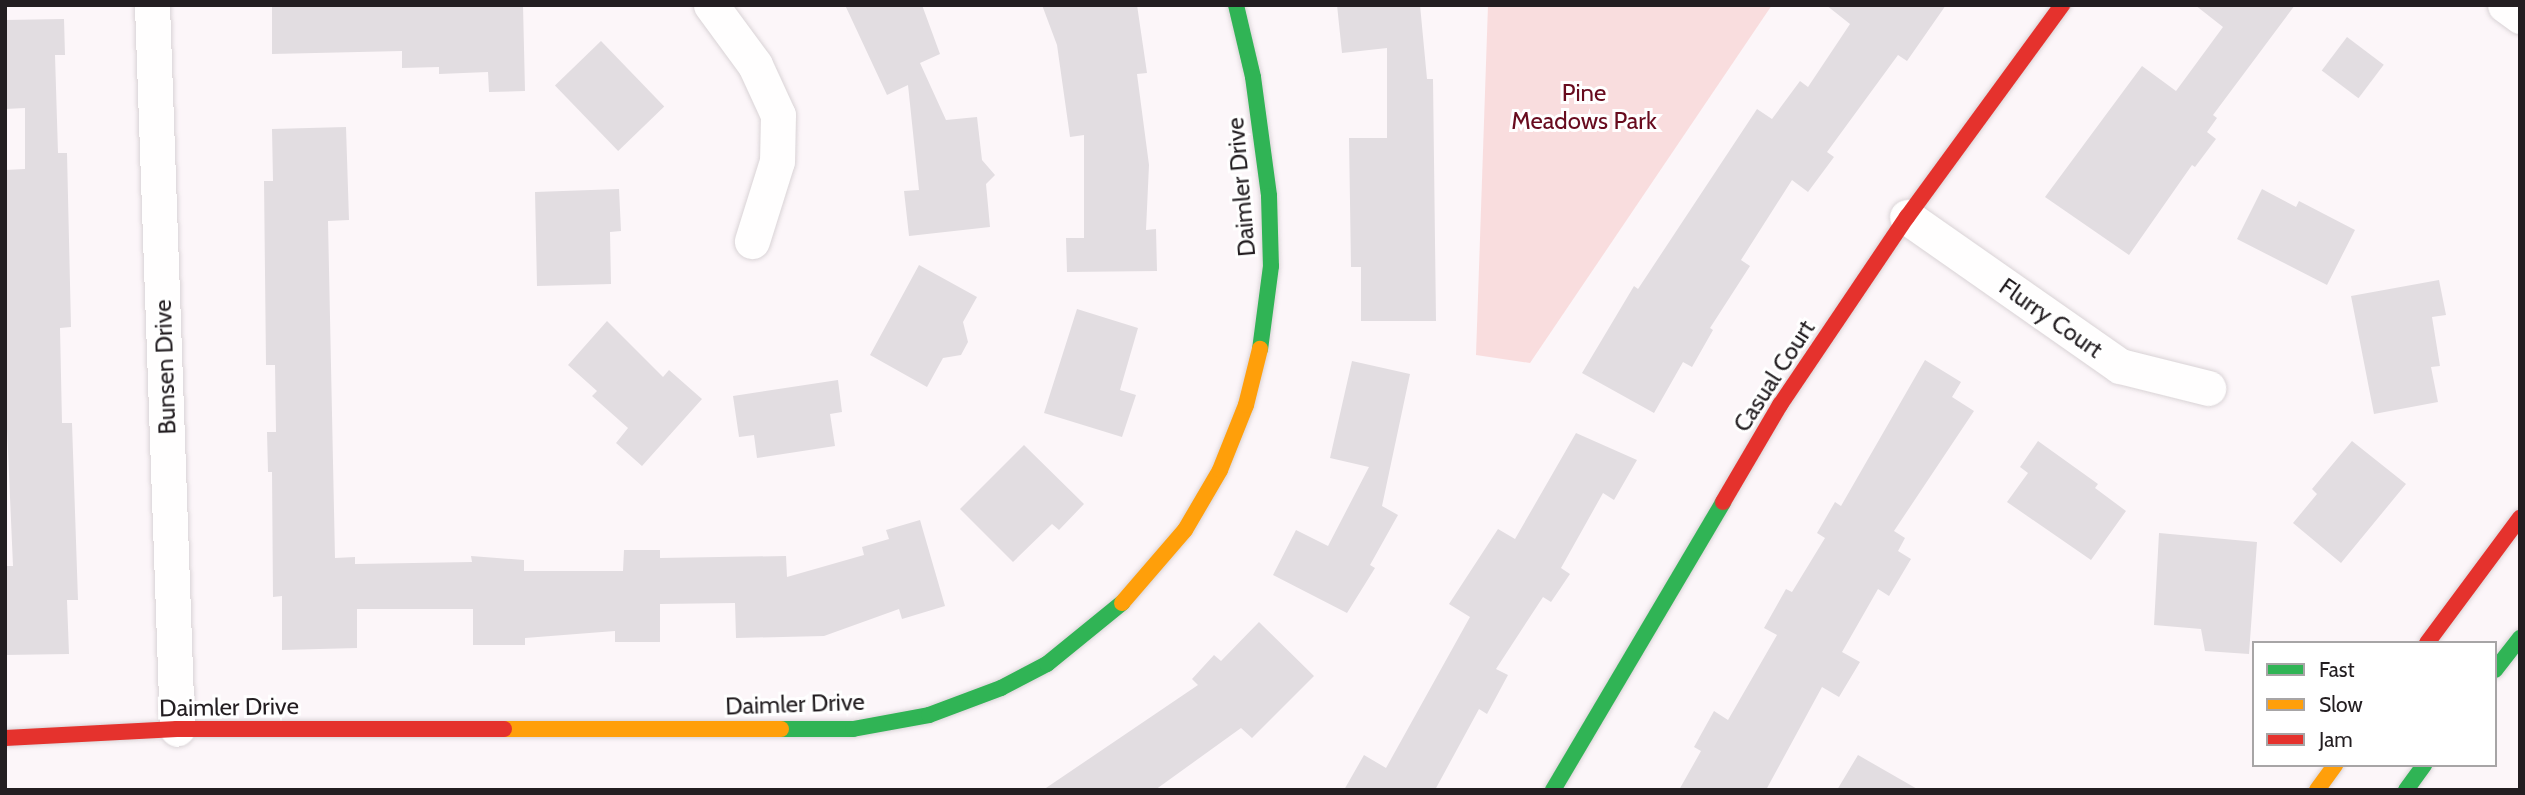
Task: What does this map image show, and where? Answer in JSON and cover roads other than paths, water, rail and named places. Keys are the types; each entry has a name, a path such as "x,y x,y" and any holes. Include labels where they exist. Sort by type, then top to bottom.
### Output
{"street":[{"name":"Bunsen Drive","path":"152,5 177,729"},
{"path":"711,5 755,65 778,115 777,162 752,241"},
{"name":"Daimler Drive","path":"5,738 177,729 853,729 929,715 1001,688 1047,664 1109,618 1185,530 1220,470 1246,405 1263,336 1271,255 1266,169 1236,5"},
{"name":"Casual Court","path":"1553,790 1780,405 1907,217 2062,5"},
{"path":"2505,5 2520,16"},
{"name":"Flurry Court","path":"1907,217 2120,366 2208,388"},
{"path":"2428,641 2520,518"},
{"path":"2497,667 2520,638"},
{"path":"2317,790 2334,767"},
{"path":"2406,790 2423,767"}],"park label":[{"name":"Pine Meadows Park","path":"1584,107"}]}
